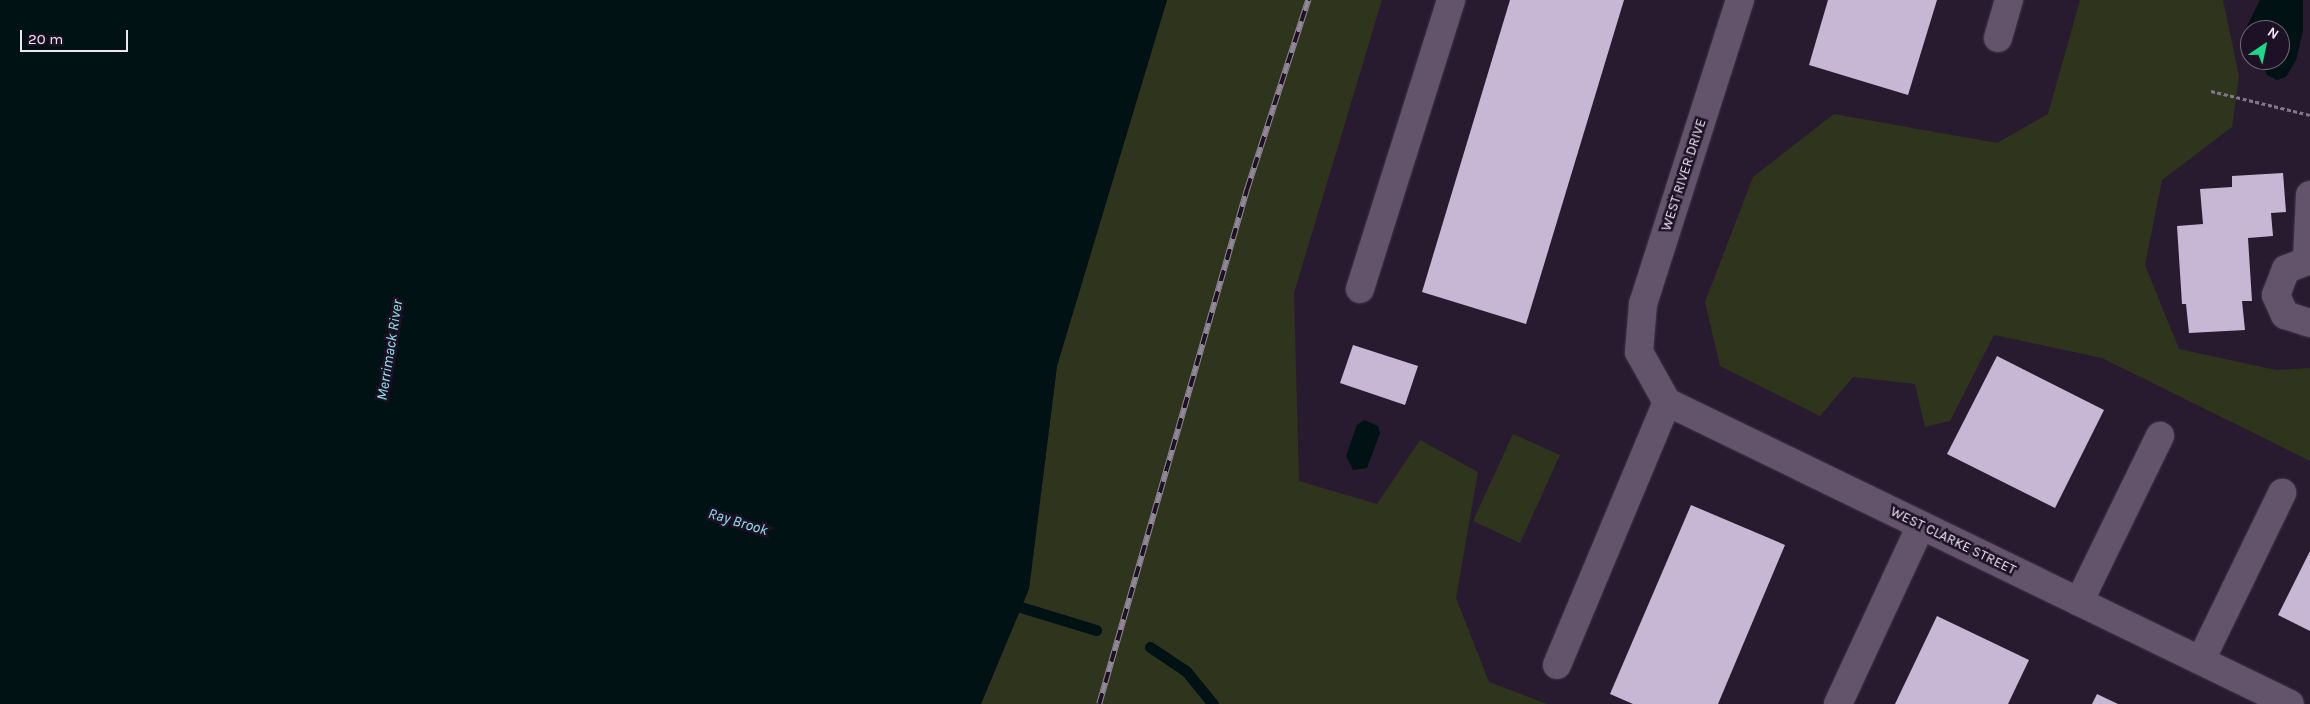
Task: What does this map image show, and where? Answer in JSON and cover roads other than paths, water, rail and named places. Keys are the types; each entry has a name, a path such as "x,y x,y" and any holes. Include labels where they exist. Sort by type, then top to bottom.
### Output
{"street":[{"path":"1360,289 1451,0"},
{"name":"WEST RIVER DRIVE","path":"1667,402 1639,352 1643,304 1740,0"},
{"path":"1998,38 2009,0"},
{"path":"2310,195 2308,260 2286,269 2276,295 2286,314 2310,323"},
{"path":"1557,665 1667,402"},
{"name":"WEST CLARKE STREET","path":"1667,402 2290,704"},
{"path":"2079,602 2160,436"},
{"path":"2201,660 2282,493"},
{"path":"1838,704 1921,525"}],"water":[{"name":"Merrimack River","path":"0,0 1167,0 1057,366 1029,589 981,704 0,704"},
{"path":"2260,0 2303,0 2303,31 2296,60 2286,77 2277,80 2267,75 2265,70 2290,70 2290,20 2250,20"},
{"path":"1364,420 1378,426 1380,433 1367,468 1353,470 1346,456 1357,425"}],"waterway":[{"name":"Ray Brook","path":"1007,603 1096,630"},
{"name":"Ray Brook","path":"1150,647 1186,671 1213,704"}],"railway":[{"path":"1099,704 1247,189 1308,0"}]}
